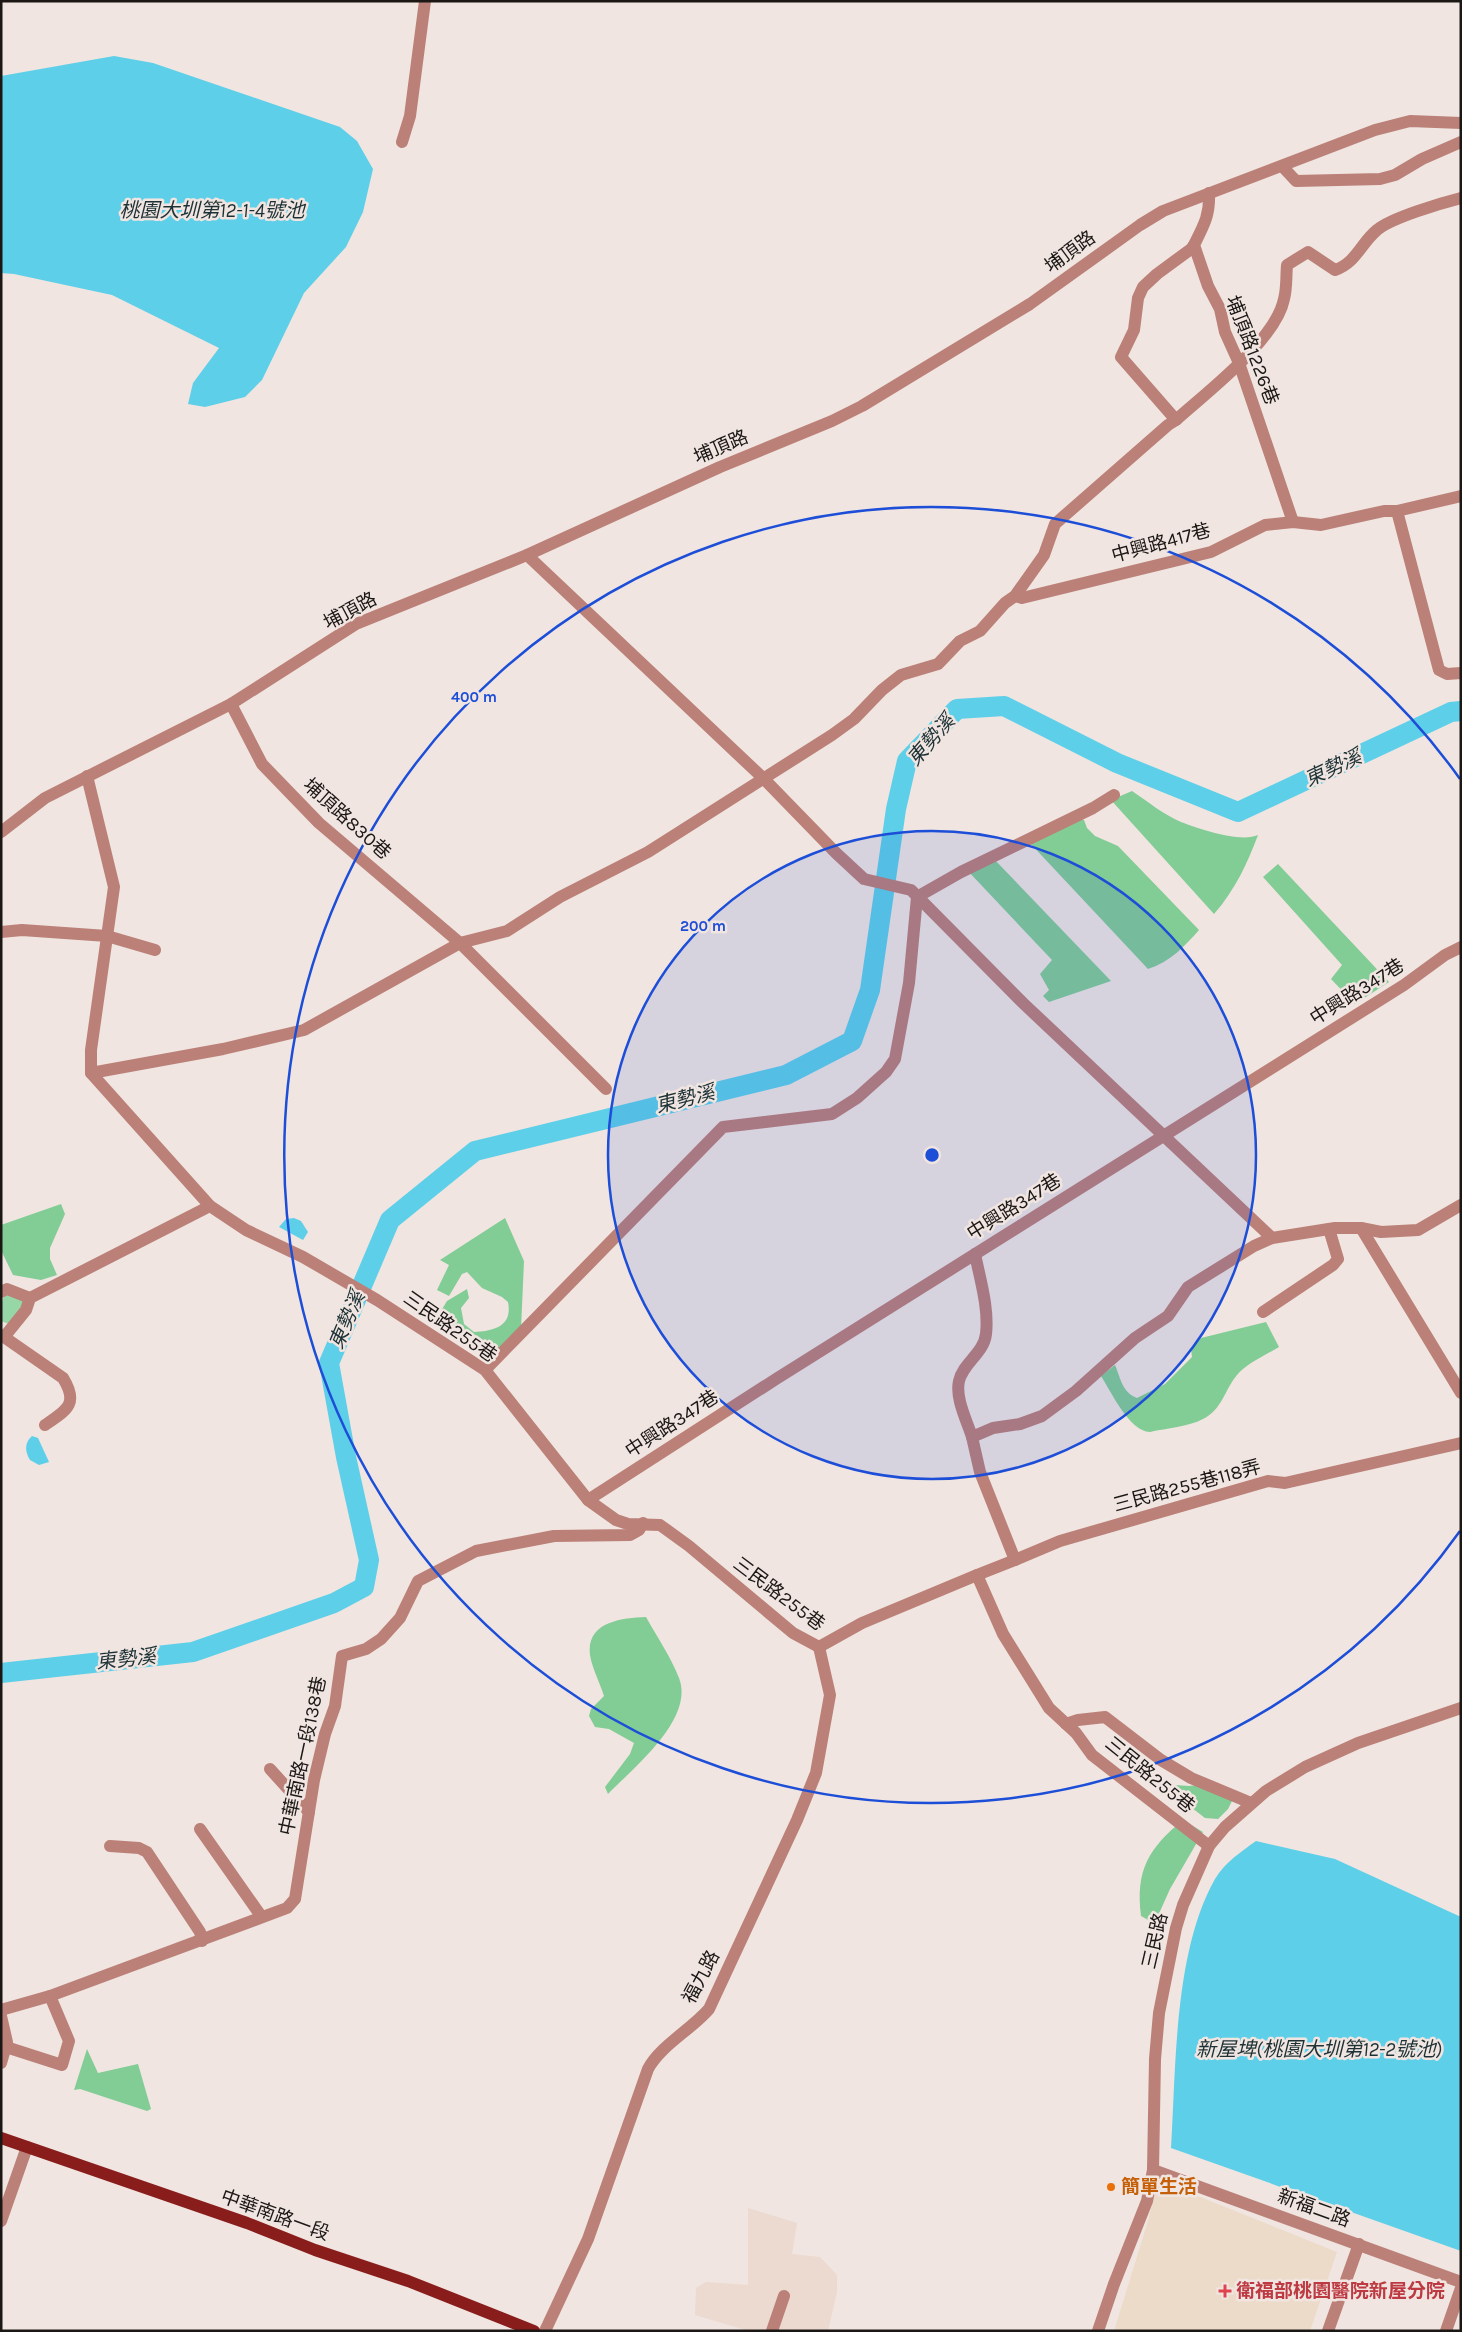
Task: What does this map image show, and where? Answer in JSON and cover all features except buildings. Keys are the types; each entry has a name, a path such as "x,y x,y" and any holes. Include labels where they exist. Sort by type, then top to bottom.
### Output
{"main road":[{"name":"中華南路一段","path":"1,2138 247,2223 315,2250 408,2281 534,2331"}],"street":[{"path":"402,142 410,116 425,1"},
{"name":"埔頂路","path":"1,832 44,798 231,704 356,624 527,555 720,467 848,413 1030,304 1140,225 1163,211 1375,130 1410,121 1461,123"},
{"path":"1282,166 1296,181 1380,180 1395,175 1422,159 1461,142"},
{"path":"1176,420 1121,357 1134,330 1138,298 1143,287 1194,245 1210,209 1209,193"},
{"path":"87,776 114,887 91,1050 91,1073 223,1049 304,1030 460,943 507,931 560,897 648,852 764,779 854,719 882,690 901,675 938,664 960,641 986,626 1005,603 1015,596 1044,555 1055,524 1168,424 1176,420 1239,363 1269,332 1284,299 1287,265 1308,252 1335,270 1342,268 1379,228 1445,202 1461,198"},
{"name":"埔頂路1226巷","path":"1194,245 1208,286 1220,309 1225,332 1239,363 1293,522"},
{"name":"中興路417巷","path":"1015,596 1022,598 1211,552 1266,525 1293,522 1321,525 1397,511 1461,496"},
{"path":"1397,511 1439,670 1447,674 1461,673"},
{"path":"527,555 764,779 864,879 914,893 1023,1003 1272,1238"},
{"name":"埔頂路830巷","path":"231,704 262,764 319,823 460,943 606,1089"},
{"path":"914,893 1093,808 1114,795"},
{"path":"485,1370 723,1127 832,1114 857,1098 886,1072 894,1059 909,983 914,893"},
{"path":"1,932 22,930 107,936 156,950"},
{"name":"中興路347巷","path":"588,1500 1404,985 1446,955 1461,947"},
{"name":"三民路255巷","path":"91,1073 210,1206 246,1230 303,1257 377,1300 485,1370 588,1500 616,1520 628,1524 660,1525 689,1546 793,1633 819,1647 862,1623 977,1575 1003,1634 1049,1708 1076,1733 1092,1755 1209,1846"},
{"path":"972,1437 993,1428 1020,1424 1042,1416 1076,1391 1136,1338 1168,1316 1188,1287 1254,1246 1272,1238 1329,1229 1361,1228 1382,1232 1418,1230 1461,1205"},
{"path":"45,1425 69,1406 72,1399 68,1386 63,1378 3,1336 26,1310 30,1298 210,1206"},
{"path":"1361,1228 1461,1393"},
{"path":"1263,1312 1311,1280 1338,1259 1329,1229"},
{"path":"975,1254 985,1313 986,1333 984,1344 962,1374 959,1382 961,1401 980,1472 1014,1560"},
{"path":"1,1292 7,1290 30,1298"},
{"name":"三民路255巷118弄","path":"977,1575 1060,1541 1268,1481 1285,1483 1461,1443"},
{"name":"中華南路一段138巷","path":"1,2010 50,1996 287,1908 296,1899 308,1812 325,1734 335,1706 342,1656 366,1649 382,1639 400,1618 418,1581 476,1551 554,1536 630,1535 639,1530 643,1524"},
{"name":"福九路","path":"546,2331 588,2239 648,2069 661,2052 697,2023 709,2009 797,1820 813,1781 830,1694 819,1647"},
{"name":"三民路","path":"1098,2331 1114,2284 1147,2201 1153,2170 1155,2059 1159,2014 1176,1928 1183,1905 1209,1846 1225,1827 1251,1803 1266,1791 1305,1767 1358,1743 1461,1708"},
{"path":"1066,1724 1078,1720 1105,1717 1161,1760 1191,1778 1251,1803"},
{"path":"270,1769 308,1812"},
{"path":"200,1830 262,1916"},
{"path":"110,1846 139,1848 147,1852 200,1932 202,1941"},
{"path":"6,2047 62,2065 69,2041 50,1996"},
{"path":"1,2016 7,2042 1,2063"},
{"path":"1,2220 27,2147"},
{"name":"新福二路","path":"1153,2170 1461,2282"},
{"path":"1328,2331 1359,2244"},
{"path":"1446,2331 1461,2288"},
{"path":"772,2331 784,2296"}],"shaded area":[{"name":"衛福部桃園醫院新屋分院","path":"1158,2180 1337,2252 1310,2331 1114,2331 1148,2221"},
{"path":"748,2208 797,2223 792,2254 820,2257 837,2275 837,2292 828,2331 749,2331 695,2315 696,2288 706,2282 748,2285"}],"green space":[{"path":"1132,791 1168,816 1189,825 1231,836 1251,837 1258,835 1240,876 1214,914 1111,800"},
{"path":"1079,819 1084,820 1087,828 1095,836 1118,846 1199,930 1183,948 1170,958 1148,969 1029,842"},
{"path":"993,858 1111,981 1049,1002 1043,996 1049,990 1040,974 1052,960 967,870"},
{"path":"1278,864 1389,982 1355,1004 1331,979 1342,965 1263,877"},
{"path":"61,1204 65,1214 50,1248 50,1259 57,1275 41,1280 13,1275 1,1250 1,1225"},
{"path":"505,1218 524,1261 521,1329 494,1355 474,1344 438,1316 447,1301 467,1289 469,1298 461,1308 464,1324 474,1332 494,1329 500,1326 507,1317 509,1310 508,1302 502,1297 482,1288 467,1272 462,1274 449,1296 437,1290 449,1265 440,1260"},
{"path":"6,1292 34,1295 9,1324 1,1321 1,1303"},
{"path":"1266,1322 1279,1347 1241,1371 1215,1410 1203,1419 1191,1424 1150,1432 1142,1430 1128,1418 1101,1376 1115,1365 1125,1389 1137,1398 1165,1384 1192,1357 1191,1349 1201,1338"},
{"path":"646,1617 676,1670 682,1694 678,1710 659,1742 608,1794 605,1787 630,1754 634,1743 609,1729 595,1727 589,1716 591,1709 604,1696 591,1660 590,1644 599,1629 607,1624 626,1619"},
{"path":"1212,1783 1234,1797 1228,1809 1218,1819 1205,1818 1161,1784 1189,1786"},
{"path":"1183,1820 1203,1832 1170,1889 1157,1918 1150,1921 1141,1916 1140,1886 1143,1873 1147,1861 1161,1840"},
{"path":"87,2049 98,2073 138,2064 151,2109 147,2111 80,2089 74,2090"}],"water":[{"name":"桃園大圳第12-1-4號池","path":"114,56 153,63 340,127 357,141 373,169 363,212 346,247 304,293 262,380 245,397 205,407 188,404 193,383 219,348 112,295 14,274 1,273 1,76"},
{"path":"294,1218 301,1221 308,1232 303,1240 279,1227 286,1219"},
{"path":"32,1436 38,1438 49,1462 39,1465 30,1460 26,1448"},
{"name":"新屋埤(桃園大圳第12-2號池)","path":"1256,1841 1335,1859 1461,1917 1461,2251 1171,2148 1176,2046 1184,1974 1192,1940 1202,1908 1215,1879 1228,1862"}],"waterway":[{"name":"東勢溪","path":"1,1673 193,1652 334,1603 364,1587 369,1560 346,1457 329,1363 390,1220 475,1151 786,1075 852,1041 870,990 896,809 907,761 957,709 1004,706 1117,763 1238,812 1451,712 1461,711"}],"place":[{"name":"簡單生活","path":"1111,2187"},
{"name":"衛福部桃園醫院新屋分院","path":"1225,2291"}]}
